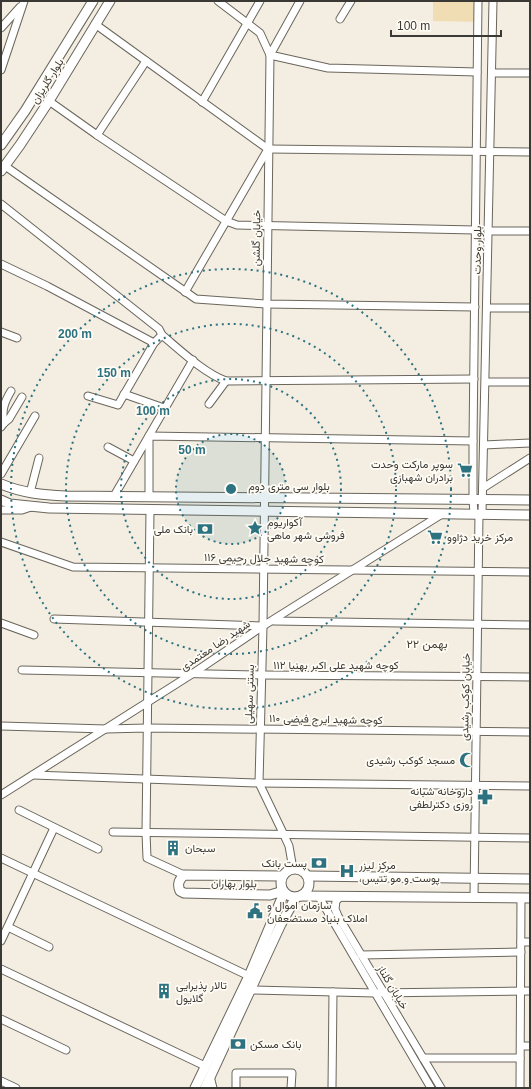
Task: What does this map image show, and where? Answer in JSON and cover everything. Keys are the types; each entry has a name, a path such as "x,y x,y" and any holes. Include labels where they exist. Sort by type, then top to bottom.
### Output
{"main road":[{"name":"بلوار گلریزان","path":"1,145 25,111 93,1"},
{"name":"بلوار گلریزان","path":"3,168 49,101 110,1"},
{"name":"بلوار سی متری دوم","path":"1,484 19,491 66,496 530,500"},
{"path":"1,500 10,504 31,507 264,512 530,515"},
{"path":"204,1088 281,924 298,897 308,890 308,876 302,870 289,870 282,876 281,885 284,892 292,897 298,897 319,896 526,898"},
{"name":"بلوار بهاران","path":"282,876 184,875 178,885 180,891 184,894 270,895 284,892"},
{"path":"308,876 530,879"},
{"path":"195,1088 249,976 284,892"}],"street":[{"name":"خیابان گلشن","path":"218,1 260,32 270,55 264,512"},
{"path":"202,102 260,1"},
{"path":"300,1 270,55 328,68 477,72"},
{"path":"340,19 351,1"},
{"name":"بلوار وحدت","path":"478,1 473,441 473,499 478,514"},
{"name":"بلوار وحدت","path":"478,514 483,500 493,1"},
{"path":"1,28 24,2"},
{"path":"1,70 24,2"},
{"path":"95,24 268,149 530,152"},
{"path":"97,135 146,61"},
{"path":"492,72 530,73"},
{"path":"49,101 97,135 226,221 237,226 267,225 475,230"},
{"path":"185,292 268,149"},
{"path":"3,168 196,299 266,304 475,308"},
{"path":"1,204 159,329 162,335 193,360 219,379 226,382 265,380 474,379"},
{"path":"488,231 530,231"},
{"path":"1,264 47,286 154,343"},
{"path":"487,308 530,308"},
{"path":"1,332 17,338"},
{"path":"88,396 118,405 154,343 162,335"},
{"path":"114,496 193,360"},
{"path":"209,404 226,382"},
{"path":"486,382 530,382"},
{"path":"2,425 4,402 11,390"},
{"path":"124,394 164,408"},
{"path":"2,425 9,419 22,397"},
{"path":"1,474 36,416"},
{"path":"149,436 473,441"},
{"path":"149,436 149,497"},
{"path":"484,445 530,443"},
{"path":"108,447 134,461"},
{"path":"30,493 39,458"},
{"path":"483,488 530,458"},
{"path":"1,510 22,510 31,507"},
{"path":"150,510 146,833 147,858 184,875"},
{"name":"بستنی سهیلی","path":"264,512 259,783 289,846 294,869"},
{"name":"شهید رضا معتمدی","path":"3,792 106,729 263,626 274,621 442,514"},
{"name":"خیابان کوکب رشیدی","path":"474,898 478,514"},
{"name":"کوچه شهید جلال رحیمی ۱۱۶","path":"1,542 73,567 530,572"},
{"path":"54,619 263,626"},
{"path":"274,621 530,625"},
{"path":"1,623 34,635"},
{"name":"کوچه شهید علی اکبر بهنیا ۱۱۲","path":"22,670 261,675 530,677"},
{"name":"کوچه شهید ایرج فیضی ۱۱۰","path":"1,726 106,729 147,728 530,732"},
{"path":"33,775 259,783 530,786"},
{"path":"19,810 98,849"},
{"path":"1,942 54,828"},
{"path":"113,832 530,838"},
{"path":"1,858 249,976"},
{"name":"خیابان گلناز","path":"319,896 343,932 361,955 441,1088"},
{"name":"خیابان گلناز","path":"340,897 336,901 335,909 343,932 375,993 430,1088"},
{"path":"520,1088 521,942 526,898"},
{"path":"8,928 49,947"},
{"path":"521,942 530,942"},
{"path":"361,955 521,952"},
{"path":"1,969 205,1066"},
{"path":"250,990 375,993 530,991"},
{"path":"332,1088 333,992"},
{"path":"1,1018 66,1050"},
{"path":"521,1046 530,1046"},
{"path":"423,1058 520,1058"},
{"path":"236,1088 236,1074 292,1074 292,1088"},
{"path":"210,1076 213,1088"},
{"path":"1,1081 16,1088"}],"shaded area":[{"path":"433,1 478,1 478,22 433,21"}],"place":[{"name":"سوپر مارکت وحدت برادران شهبازی","path":"465,470"},
{"name":"آکواریوم فروشی شهر ماهی","path":"255,528"},
{"name":"بانک ملی","path":"205,529"},
{"name":"مرکز خرید دژاوو","path":"435,537"},
{"name":"مسجد کوکب رشیدی","path":"467,760"},
{"name":"داروخانه شبانه روزی دکترلطفی","path":"485,797"},
{"name":"سبحان","path":"173,848"},
{"name":"پست بانک","path":"319,863"},
{"name":"مرکز لیزر ،پوست و مو تتیس","path":"347,871"},
{"name":"سازمان اموال و املاک بنیاد مستضعفان","path":"255,911"},
{"name":"تالار پذیرایی گلایول","path":"164,991"},
{"name":"بانک مسکن","path":"238,1044"}],"district":[{"name":"۲۲ بهمن","path":"427,644"}]}
